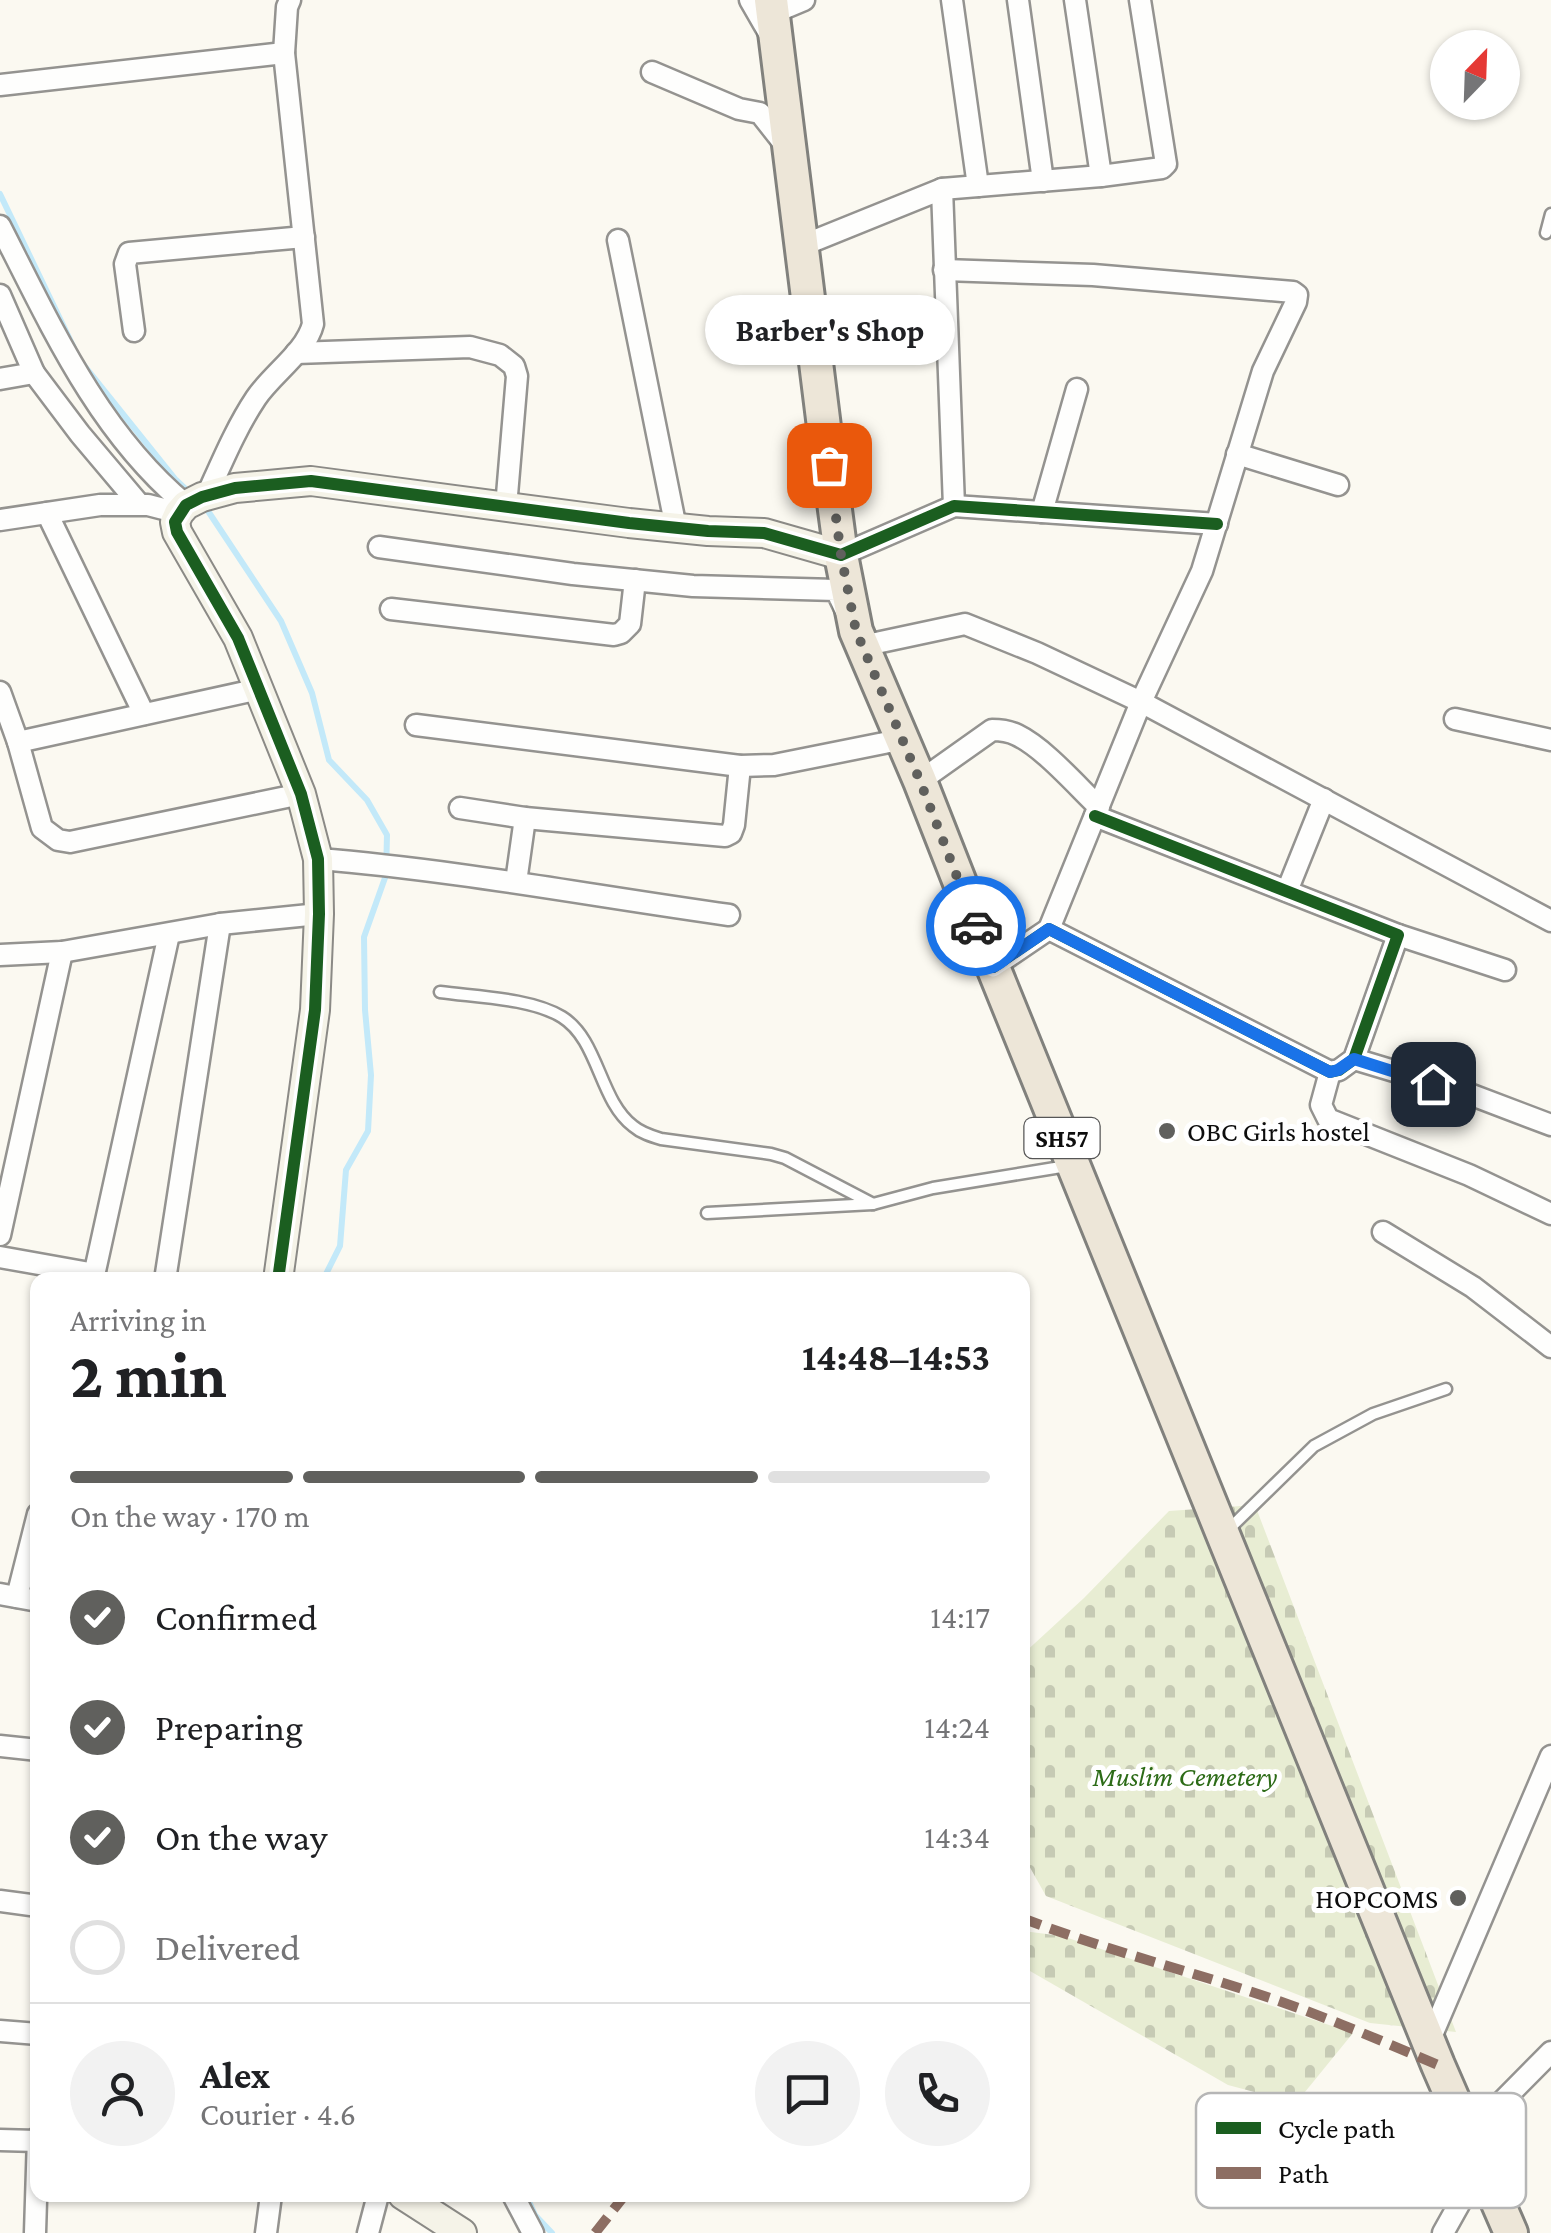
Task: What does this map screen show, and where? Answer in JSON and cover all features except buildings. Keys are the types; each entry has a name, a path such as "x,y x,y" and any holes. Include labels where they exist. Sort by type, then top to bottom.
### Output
{"main road":[{"name":"SH57","path":"768,15 790,150 841,555 859,638 1451,2093"},
{"name":"SH57","path":"1500,2208 1511,2233"}],"street":[{"path":"279,1272 315,1010 318,859 301,794 238,638 177,532 175,522 193,503 256,398 310,336 312,324 284,53 290,0"},
{"path":"768,15 804,0"},
{"path":"952,0 978,186"},
{"path":"1018,0 1043,180"},
{"path":"1075,0 1101,176"},
{"path":"802,246 942,188 1101,176 1155,170 1166,164 1140,0"},
{"path":"0,85 284,53"},
{"path":"652,72 739,109 760,113 790,150"},
{"path":"942,188 954,506"},
{"path":"0,226 54,332 106,420 159,482 193,503"},
{"path":"134,330 125,264 129,253 304,237"},
{"path":"618,240 676,528"},
{"path":"944,270 1092,275 1293,292 1297,296 1263,371 1202,572 1141,702 1049,929 993,967"},
{"path":"0,295 34,373 139,504"},
{"path":"296,353 470,347 500,354 514,366 517,376 506,506"},
{"path":"0,379 34,373"},
{"path":"1042,512 1077,389"},
{"path":"1237,454 1338,485"},
{"path":"0,520 100,505 193,503 235,488 311,480 676,528 764,533 841,555 954,506 1216,524"},
{"path":"47,513 144,714"},
{"path":"379,547 693,586 836,590 859,638 965,624 1141,702 1551,921"},
{"path":"391,609 614,635 630,624 635,580"},
{"path":"18,742 259,689"},
{"path":"0,692 42,828 58,840 70,842 301,794"},
{"path":"1456,719 1551,740"},
{"path":"416,725 740,766 791,762 899,740 918,776 992,730 1006,731 1037,750 1097,811 1398,935 1505,970"},
{"path":"460,808 525,818 726,836 734,826 740,766"},
{"path":"1287,891 1324,800"},
{"path":"516,882 525,818"},
{"path":"318,859 516,882 729,915"},
{"path":"0,955 62,952 220,924 319,914"},
{"path":"165,1272 220,924"},
{"path":"1049,929 1330,1072 1354,1059 1398,935"},
{"path":"95,1272 169,934"},
{"path":"0,1234 62,952"},
{"path":"1354,1059 1464,1092 1551,1126"},
{"path":"1330,1072 1322,1097 1328,1118 1468,1175 1551,1214"},
{"path":"1383,1232 1474,1287 1551,1348"},
{"path":"0,1257 70,1272"},
{"path":"18,1597 30,1547"},
{"path":"0,1746 30,1749"},
{"path":"1429,2042 1551,1756"},
{"path":"0,1900 30,1905"},
{"path":"0,2031 30,2033"},
{"path":"1519,2093 1551,2052"},
{"path":"0,2140 30,2139"},
{"path":"35,2233 36,2202"},
{"path":"266,2233 270,2202"},
{"path":"368,2233 376,2202"},
{"path":"413,2202 454,2231"},
{"path":"517,2202 534,2233"},
{"path":"1443,2233 1453,2208"}],"lane":[{"path":"1546,233 1551,214"},
{"path":"440,992 530,1004 565,1018 581,1036 620,1113 644,1133 660,1140 785,1158 873,1204"},
{"path":"706,1213 873,1204 933,1188 1073,1165"},
{"path":"1223,1535 1314,1446 1373,1414 1446,1389"}],"green space":[{"name":"Muslim Cemetery","path":"1255,1505 1456,2032 1370,2023 1046,1896 1030,1867 1030,1648 1169,1511"},
{"path":"1030,1932 1062,1936 1353,2033 1304,2093 1258,2093 1228,2085 1030,1971"}],"waterway":[{"path":"0,194 74,348"},
{"path":"82,363 193,496"},
{"path":"202,504 281,621 312,693 329,760 367,800 387,835 386,875 364,937 371,1075 368,1131 346,1170 340,1246 327,1272"},
{"path":"529,2202 535,2215 552,2233"}],"marked path":[{"path":"1030,1921 1294,2006 1438,2065"},
{"path":"595,2233 619,2202"}],"cycle path":[{"path":"279,1272 315,1010 318,859 301,794 238,638 177,532 175,522 186,505 235,488 311,481 629,523 764,533 841,555 954,506 1217,524"},
{"path":"993,967 1049,929 1330,1072 1354,1059 1398,935 1095,816"}],"way so far":[{"path":"829,465 856,631 976,926"}],"place":[{"name":"Barber's Shop","path":"829,465"},
{"name":"OBC Girls hostel","path":"1167,1131"},
{"name":"HOPCOMS","path":"1458,1898"}],"route":[{"path":"976,926 993,967 1049,929 1330,1072 1354,1059 1433,1084"}]}
